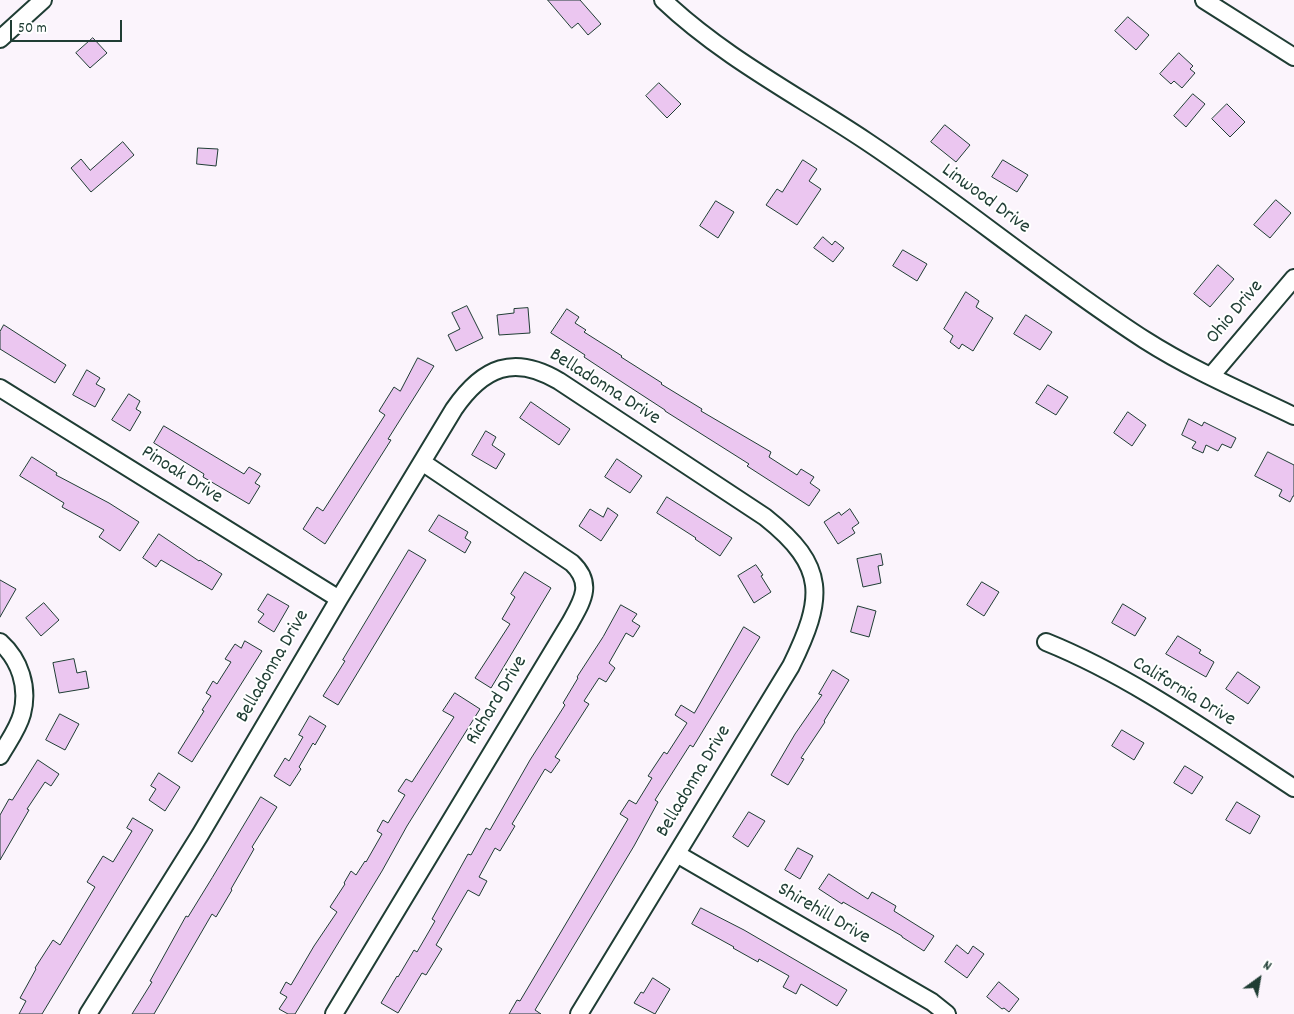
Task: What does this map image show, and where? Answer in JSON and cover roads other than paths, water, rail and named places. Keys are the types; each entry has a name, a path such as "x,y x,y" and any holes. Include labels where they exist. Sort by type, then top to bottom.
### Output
{"street":[{"path":"0,39 43,0"},
{"name":"Linwood Drive","path":"663,0 689,24 727,52 866,141 1085,300 1147,341 1211,376 1294,416"},
{"path":"1204,0 1294,57"},
{"name":"Ohio Drive","path":"1211,376 1294,278"},
{"name":"Belladonna Drive","path":"88,1014 200,835 454,409 470,387 488,374 503,369 525,367 547,374 560,382 765,517 783,531 805,558 814,584 815,594 811,619 803,642 791,666 579,1014"},
{"name":"Pinoak Drive","path":"0,388 339,599"},
{"name":"Richard Drive","path":"334,1014 570,623 580,604 585,588 581,573 564,556 422,462"},
{"path":"0,642 15,659 21,673 24,689 22,715 0,756"},
{"name":"California Drive","path":"1046,642 1068,651 1126,682 1182,715 1294,788"},
{"name":"Shirehill Drive","path":"677,854 932,1002 947,1014"}]}
